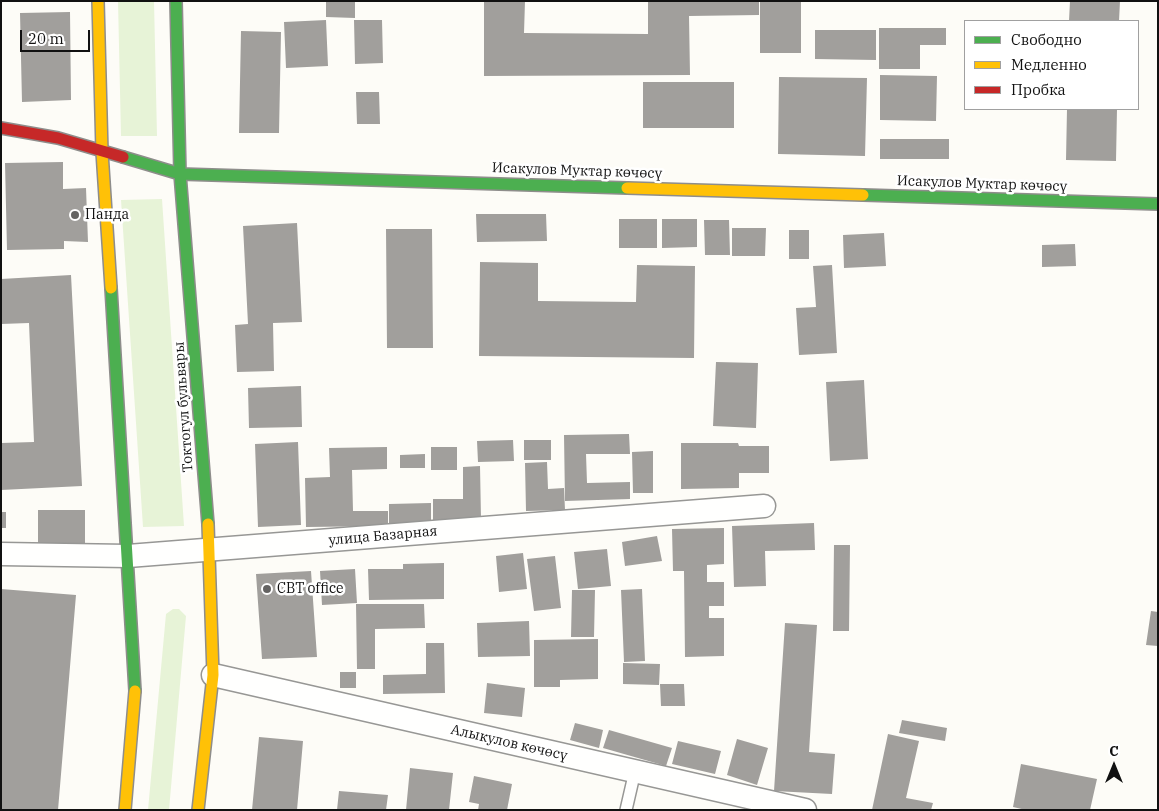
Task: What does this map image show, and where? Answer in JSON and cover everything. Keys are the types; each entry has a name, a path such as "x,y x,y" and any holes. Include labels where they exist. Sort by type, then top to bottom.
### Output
{"street":[{"path":"98,1 102,152 136,679 125,810"},
{"name":"Токтогул бульвары","path":"176,1 180,174 210,550 213,675 198,810"},
{"name":"Исакулов Муктар көчөсү","path":"1,128 58,138 180,174 1158,204"},
{"name":"улица Базарная","path":"1,554 128,556 764,506"},
{"name":"Алыкулов көчөсү","path":"213,675 805,810"}],"lane":[{"path":"626,810 635,771"}],"green space":[{"path":"118,1 154,1 157,136 121,136"},
{"path":"162,199 184,526 143,527 121,200"},
{"path":"173,609 179,609 186,616 169,810 148,810 166,614"}],"building":[{"path":"326,1 355,1 355,18 326,17"},
{"path":"484,1 525,1 524,33 648,34 648,1 759,1 759,15 689,16 690,75 484,76"},
{"path":"760,1 801,1 801,53 760,53"},
{"path":"1070,1 1120,1 1119,20 1069,20"},
{"path":"70,12 71,100 22,102 20,13"},
{"path":"326,20 328,66 286,68 284,22"},
{"path":"354,20 382,20 383,63 355,64"},
{"path":"879,28 946,28 946,45 920,45 920,69 879,69"},
{"path":"815,30 876,30 876,60 815,59"},
{"path":"241,31 281,32 279,133 239,133"},
{"path":"880,75 937,76 936,121 880,120"},
{"path":"779,77 867,78 865,156 778,154"},
{"path":"643,82 734,82 734,128 643,128"},
{"path":"356,92 379,92 380,124 357,124"},
{"path":"1067,110 1117,110 1116,161 1066,160"},
{"path":"880,139 949,139 949,159 880,159"},
{"path":"63,162 63,189 86,188 88,242 64,241 64,249 7,250 5,163"},
{"path":"476,214 546,214 547,241 477,242"},
{"path":"619,219 657,219 657,248 619,248"},
{"path":"662,219 697,219 697,247 662,248"},
{"path":"704,220 729,220 730,255 705,255"},
{"path":"297,223 302,322 273,323 274,371 237,372 235,325 248,324 243,226"},
{"path":"732,228 766,228 765,256 732,256"},
{"path":"386,229 432,229 433,348 387,348"},
{"path":"789,230 809,230 809,259 789,259"},
{"path":"884,233 886,266 844,268 843,235"},
{"path":"1075,244 1076,266 1042,267 1042,245"},
{"path":"480,262 538,263 538,301 636,302 637,265 695,266 694,358 479,356"},
{"path":"832,265 837,353 799,355 796,308 816,307 813,266"},
{"path":"71,275 82,486 1,490 1,443 34,442 29,323 1,324 1,279"},
{"path":"716,362 758,363 756,428 713,426"},
{"path":"864,380 868,459 830,461 826,382"},
{"path":"301,386 302,427 249,428 248,388"},
{"path":"629,434 630,454 586,454 587,483 630,482 630,499 565,501 564,435"},
{"path":"513,440 514,461 478,462 477,441"},
{"path":"524,440 551,440 551,460 524,460"},
{"path":"298,442 301,525 258,527 255,444"},
{"path":"681,443 738,443 739,446 769,446 769,473 739,473 739,488 681,489"},
{"path":"387,447 387,469 352,470 353,511 388,511 388,526 306,527 305,478 330,477 329,448"},
{"path":"431,447 457,447 457,470 431,470"},
{"path":"653,451 653,493 633,493 632,452"},
{"path":"425,454 425,468 400,468 400,455"},
{"path":"547,462 548,489 564,488 565,510 526,511 525,463"},
{"path":"480,466 481,519 433,520 433,499 463,499 463,467"},
{"path":"431,503 431,523 389,524 389,504"},
{"path":"38,510 85,510 85,544 38,544"},
{"path":"1,512 6,512 6,528 1,528"},
{"path":"814,523 815,550 765,551 766,586 734,587 732,526"},
{"path":"724,528 724,564 707,565 707,582 724,582 724,606 709,606 709,618 724,618 724,656 685,657 684,571 673,571 672,529"},
{"path":"657,536 662,561 625,566 622,542"},
{"path":"834,545 850,545 849,631 833,631"},
{"path":"607,549 611,586 578,589 574,552"},
{"path":"523,553 527,589 499,592 496,556"},
{"path":"555,556 561,608 534,611 527,559"},
{"path":"444,563 444,599 369,600 368,569 403,569 403,564"},
{"path":"355,569 357,603 322,605 320,571"},
{"path":"311,571 317,657 262,659 256,574"},
{"path":"1,589 76,595 58,810 1,810"},
{"path":"642,589 645,661 624,662 621,590"},
{"path":"572,590 595,590 594,637 571,637"},
{"path":"356,604 424,604 425,628 375,629 375,669 357,669"},
{"path":"1151,611 1158,612 1158,646 1146,645"},
{"path":"529,621 530,656 478,657 477,623"},
{"path":"785,623 817,625 809,752 835,754 832,794 774,791"},
{"path":"598,639 598,679 560,680 560,687 534,687 534,640"},
{"path":"426,643 444,643 445,693 383,694 383,675 426,674"},
{"path":"623,663 660,664 659,685 623,684"},
{"path":"340,672 356,672 356,688 340,688"},
{"path":"487,683 525,688 522,717 484,713"},
{"path":"660,684 684,684 685,706 661,706"},
{"path":"902,720 947,728 945,741 899,733"},
{"path":"575,723 603,730 599,748 570,740"},
{"path":"609,730 672,748 666,766 603,748"},
{"path":"888,734 919,741 906,798 933,803 931,810 872,810"},
{"path":"259,737 303,741 297,810 252,810"},
{"path":"737,739 768,748 757,785 727,775"},
{"path":"678,741 721,751 715,774 672,764"},
{"path":"1021,764 1097,779 1090,810 1026,810 1013,807"},
{"path":"410,768 453,773 449,810 406,810"},
{"path":"474,776 512,784 507,810 478,810 479,804 469,802"},
{"path":"339,791 388,795 386,810 337,810"}],"traffic: fast":[{"path":"176,1 180,174 208,524"},
{"path":"123,157 180,174 627,188"},
{"path":"863,195 1158,204"},
{"path":"111,288 135,691"}],"traffic: slow":[{"path":"98,1 102,152 111,288"},
{"path":"627,188 863,195"},
{"path":"198,810 213,675 208,524"},
{"path":"125,810 135,691"}],"traffic: jam":[{"path":"1,128 58,138 123,157"}],"place":[{"name":"Панда","path":"75,215"},
{"name":"CBT office","path":"267,589"}]}
